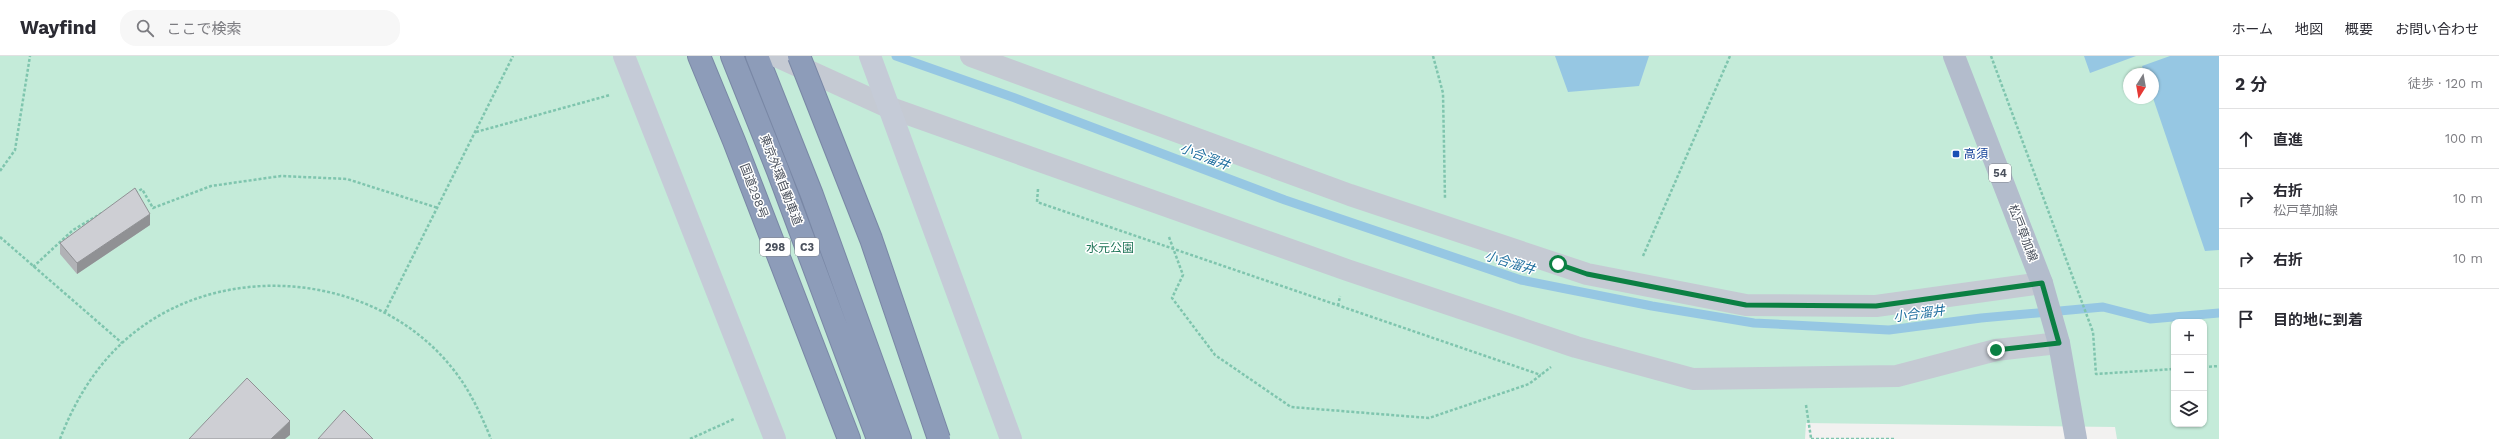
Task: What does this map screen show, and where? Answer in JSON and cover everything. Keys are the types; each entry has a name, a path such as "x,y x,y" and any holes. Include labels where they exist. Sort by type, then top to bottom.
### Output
{"highway":[{"name":"国道298号","path":"699,56 734,141 849,439"},
{"name":"東京外環自動車道","path":"732,56 778,171 878,439"},
{"name":"東京外環自動車道","path":"757,56 812,195 900,439"},
{"path":"800,56 870,239 939,439"}],"main road":[{"name":"松戸草加線","path":"1954,56 2043,287 2058,338 2076,439"}],"street":[{"path":"624,56 775,439"},
{"path":"776,56 888,108 1157,201 1347,270 1576,347 1693,379 1897,376 1996,350 2058,338"},
{"path":"972,56 1350,195 1587,274 1746,305 1876,306 2043,287"},
{"path":"872,62 1011,439"}],"path":[{"path":"0,171 15,150 30,56"},
{"path":"385,312 513,56"},
{"path":"1434,56 1443,93 1446,227"},
{"path":"1632,282 1730,56"},
{"path":"1991,56 2092,329 2096,374 2171,369"},
{"path":"475,132 612,94"},
{"path":"1042,162 1037,202 1541,375"},
{"path":"130,196 142,189 153,208 211,186 281,176 347,179 438,208"},
{"path":"1157,201 1183,275 1172,298 1215,355 1291,407 1429,418 1529,384 1576,347"},
{"path":"34,267 73,230 104,212"},
{"path":"0,237 122,343"},
{"path":"60,439 72,408 94,373 122,343 154,319 190,301 239,287 291,285 332,292 385,312 419,335 448,363 476,403 491,439"},
{"path":"2207,367 2219,366"},
{"path":"1803,378 1811,438 1894,439"},
{"path":"690,439 734,419"}],"green space":[{"name":"水元公園","path":"0,56 2219,56 2219,439 2117,439 2115,427 1806,423 1805,439 0,439"}],"water":[{"path":"1555,56 1649,56 1639,86 1568,92"},
{"path":"2084,56 2136,56 2090,73"},
{"path":"2170,56 2219,56 2219,250 2205,251 2155,104 2159,104 2159,68 2143,68 2142,66"}],"building":[{"path":"135,188 150,214 77,263 60,243"},
{"path":"247,378 290,421 271,439 189,439"},
{"path":"344,410 373,439 318,439"}],"waterway":[{"name":"小合溜井","path":"896,56 1015,98 1285,200 1521,280 1652,306 1754,323 1889,330 1981,318 2103,307 2150,319 2219,313"}],"place":[{"name":"高須","path":"1956,154"}],"route":[{"path":"1558,264 1587,274 1746,305 1876,306 2042,283 2059,343 1996,350"}]}
